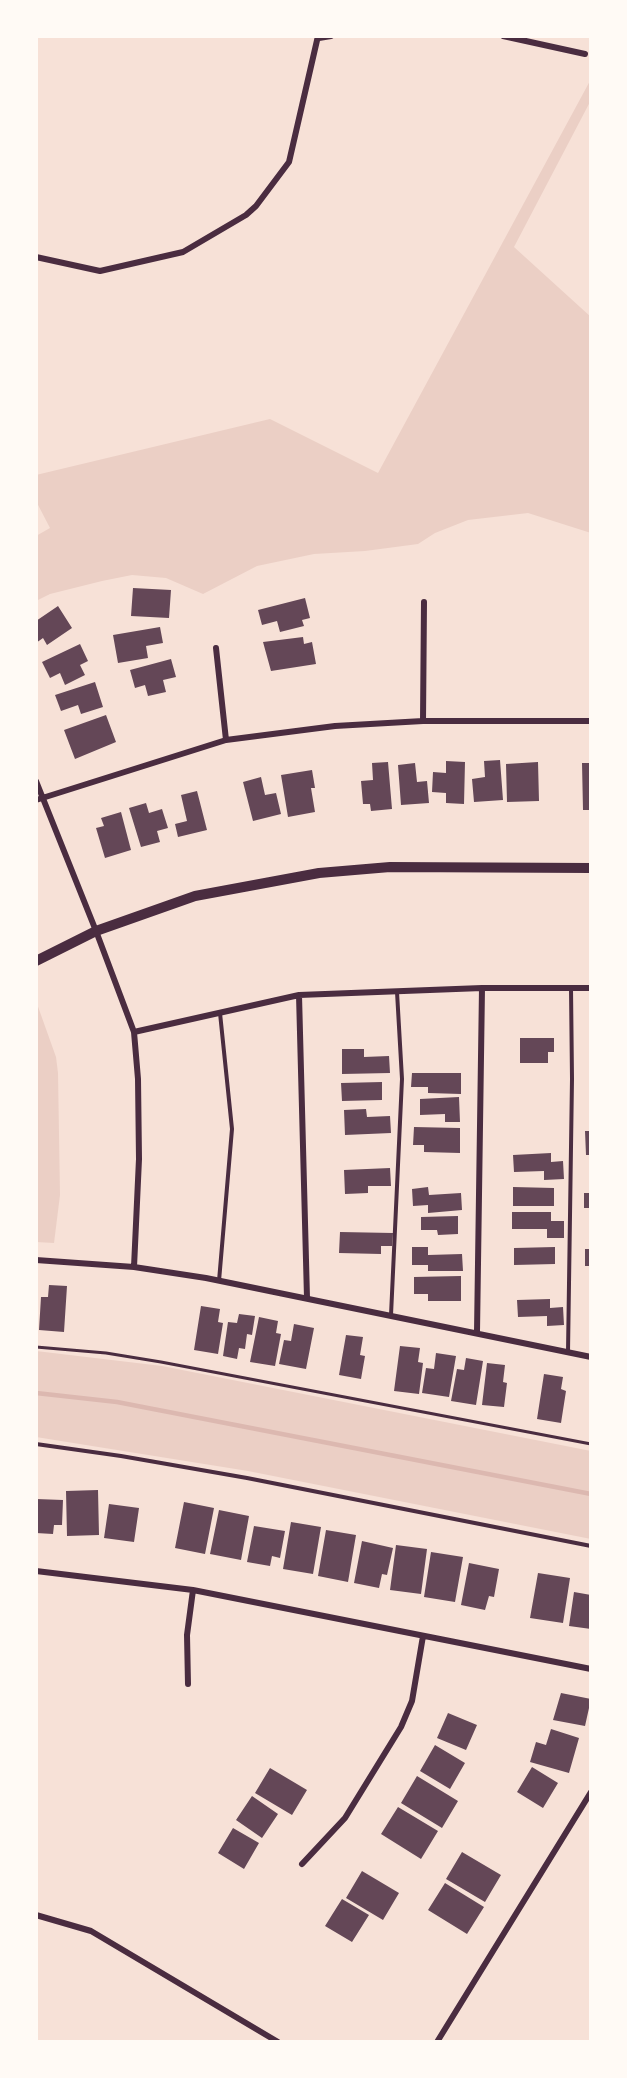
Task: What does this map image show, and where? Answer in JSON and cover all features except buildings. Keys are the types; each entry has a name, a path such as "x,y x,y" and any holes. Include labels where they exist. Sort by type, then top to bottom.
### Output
{"main road":[{"path":"36,961 96,931 195,896 319,873 390,867 591,868"}],"street":[{"path":"36,257 100,270 183,252 246,215 256,206 289,162 319,37 332,36"},
{"path":"503,36 585,54"},
{"path":"423,721 424,602"},
{"path":"216,648 226,740"},
{"path":"36,800 226,740 335,726 423,721 591,721"},
{"path":"36,781 134,1032 138,1079 139,1159 134,1267"},
{"path":"134,1032 299,995 482,988 591,988"},
{"path":"477,1332 482,988"},
{"path":"299,995 307,1298"},
{"path":"36,1260 134,1267 219,1281 591,1357"},
{"path":"36,1571 193,1590 591,1669"},
{"path":"188,1684 187,1635 193,1590"},
{"path":"302,1864 345,1818 401,1727 412,1701 423,1636"},
{"path":"437,2042 591,1792"},
{"path":"36,1915 91,1931 278,2042"}],"lane":[{"path":"568,1352 571,988"},
{"path":"391,1315 402,1079 397,992"},
{"path":"219,1281 232,1129 220,1013"},
{"path":"36,1444 121,1455 247,1478 591,1546"}],"path":[{"path":"36,1347 106,1353 161,1362 591,1444"}],"shaded area":[{"path":"591,79 591,100 514,247 591,317 591,533 528,513 468,520 435,533 418,544 365,551 314,554 257,566 203,594 166,578 132,575 50,594 36,601 36,536 50,528 36,501 36,475 270,419 378,473"},
{"path":"36,1001 56,1057 58,1073 60,1195 54,1243 36,1242"},
{"path":"36,1351 162,1366 591,1451 591,1539 248,1471 36,1437"}],"waterway":[{"path":"36,1393 117,1402 591,1494"}]}
